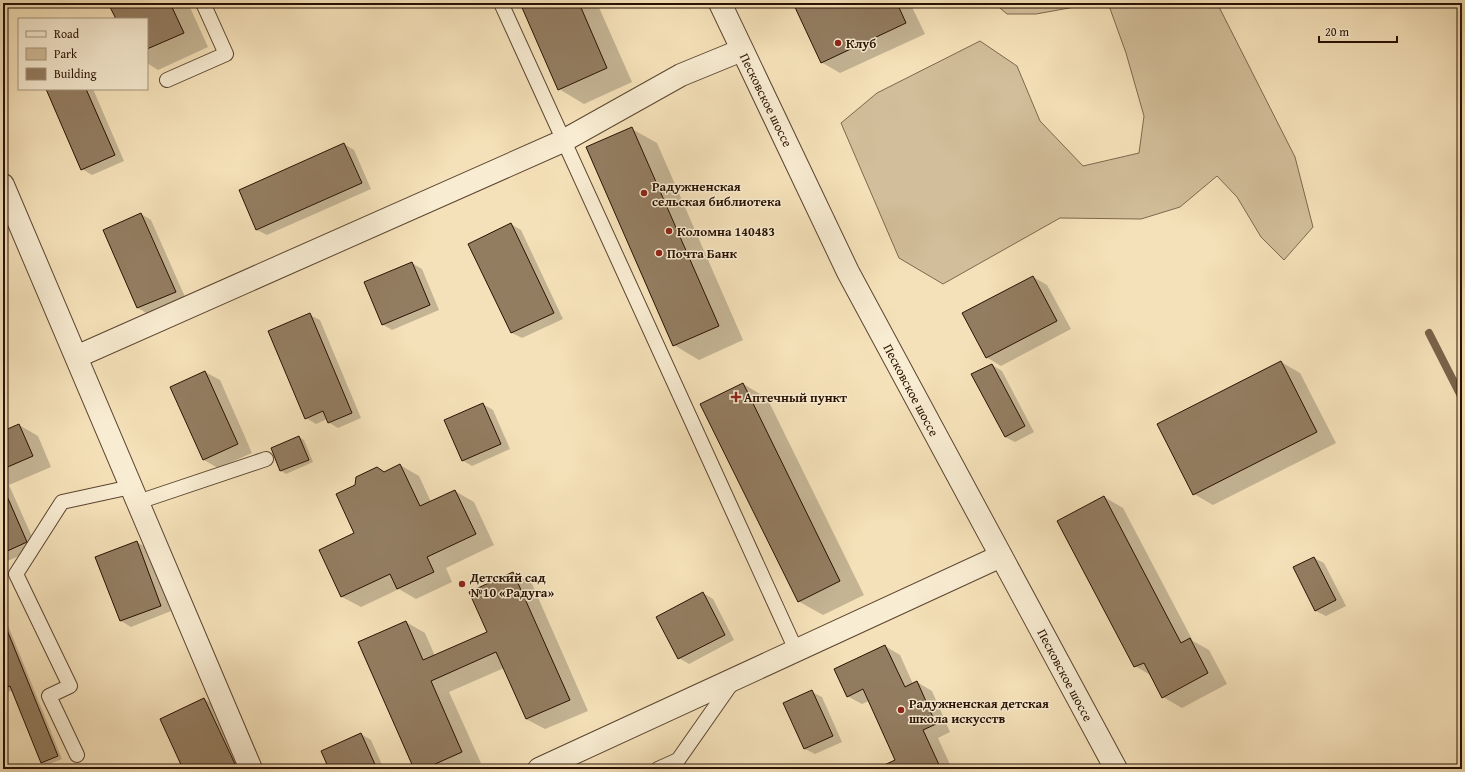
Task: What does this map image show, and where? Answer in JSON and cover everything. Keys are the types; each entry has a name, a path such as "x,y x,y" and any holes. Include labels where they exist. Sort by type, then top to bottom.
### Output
{"street":[{"name":"Песковское шоссе","path":"720,3 848,272 1116,769"},
{"path":"76,357 563,141 681,75 742,50"},
{"path":"3,185 251,769"},
{"path":"539,769 1001,556"}],"lane":[{"path":"167,80 226,54 203,3"},
{"path":"501,3 796,650"},
{"path":"77,754 49,696 70,686 16,574 62,502 135,494 266,459"},
{"path":"658,769 678,760 736,678"}],"green space":[{"path":"994,3 1097,3 1036,14 1007,14"},
{"path":"1108,3 1217,3 1295,157 1313,227 1284,260 1261,237 1237,197 1217,176 1180,207 1141,219 1060,218 943,284 899,258 841,123 877,93 980,41 1017,66 1040,121 1083,166 1139,153 1144,116 1126,53"}],"building":[{"path":"108,3 170,3 184,33 148,49 148,18 116,18"},
{"path":"520,3 579,3 607,68 558,90"},
{"name":"Клуб","path":"793,3 897,3 906,23 821,63"},
{"path":"46,90 86,90 115,155 81,170"},
{"path":"632,127 719,326 673,346 586,147"},
{"path":"344,143 362,183 256,230 239,190"},
{"path":"141,213 176,292 137,308 103,230"},
{"path":"511,223 554,313 511,333 468,244"},
{"path":"412,262 430,305 382,325 364,282"},
{"path":"1033,276 1057,321 986,358 962,313"},
{"path":"310,313 352,413 328,423 323,411 305,419 268,331"},
{"path":"1281,361 1317,432 1193,495 1157,424"},
{"path":"992,364 1025,426 1005,437 971,374"},
{"path":"205,371 238,444 203,460 170,387"},
{"path":"743,383 840,581 798,602 700,404"},
{"path":"483,403 501,444 462,461 444,420"},
{"path":"19,424 33,456 3,469 3,431"},
{"path":"299,436 309,460 280,471 271,448"},
{"path":"400,464 420,506 455,490 476,534 427,557 434,572 397,589 390,574 341,597 319,550 354,533 336,494 355,485 356,477 377,467 384,472"},
{"path":"3,487 27,542 3,553"},
{"path":"1104,496 1181,643 1190,638 1208,673 1162,698 1144,663 1134,667 1057,521"},
{"path":"137,541 161,606 120,621 95,557"},
{"path":"1314,557 1336,600 1315,611 1293,567"},
{"path":"513,572 570,700 526,719 496,652 431,681 462,752 424,769 414,769 358,642 406,621 423,660 487,632 469,592"},
{"path":"703,592 725,635 678,659 656,617"},
{"path":"3,620 58,756 41,763 10,686 3,689"},
{"name":"Радужненская детская школа искусств","path":"885,645 905,687 917,681 936,724 923,730 941,769 878,768 895,760 863,689 847,697 834,669"},
{"path":"812,690 833,736 804,749 783,703"},
{"path":"204,698 236,766 231,769 183,769 160,719"},
{"path":"361,733 377,769 329,769 321,751"}],"waterway":[{"path":"1429,333 1462,398"}],"place":[{"name":"Клуб","path":"838,43"},
{"name":"Радужненская сельская библиотека","path":"644,193"},
{"name":"Коломна 140483","path":"669,231"},
{"name":"Почта Банк","path":"659,253"},
{"name":"Аптечный пункт","path":"736,397"},
{"name":"Детский сад №10 «Радуга»","path":"462,584"},
{"name":"Радужненская детская школа искусств","path":"901,710"}]}
